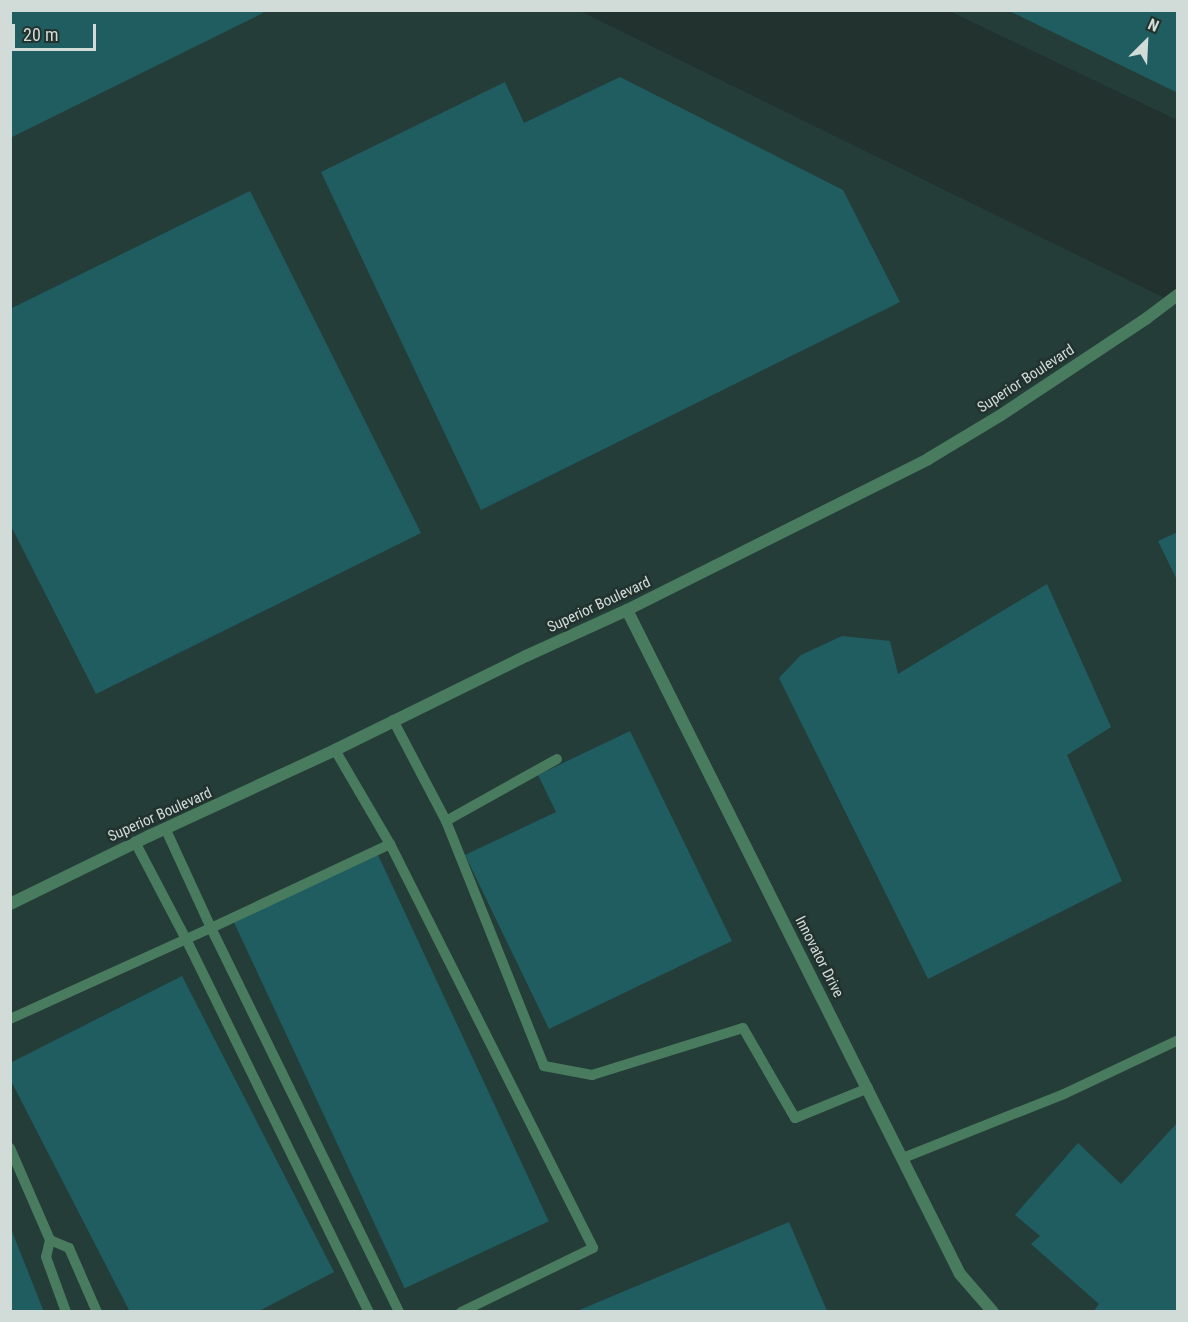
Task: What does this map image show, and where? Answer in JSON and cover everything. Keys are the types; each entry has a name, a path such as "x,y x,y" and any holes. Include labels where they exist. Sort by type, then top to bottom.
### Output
{"street":[{"name":"Superior Boulevard","path":"10,904 135,842 166,830 627,610 928,459 1001,415 1178,295"},
{"name":"Innovator Drive","path":"627,610 960,1274 993,1311"}],"lane":[{"path":"393,720 446,821 544,1066 592,1075 743,1028 795,1118 868,1088"},
{"path":"335,750 390,844 592,1248 479,1308 461,1311"},
{"path":"446,821 556,759"},
{"path":"166,830 211,928 399,1311"},
{"path":"135,842 186,939 369,1311"},
{"path":"10,1019 390,844"},
{"path":"903,1158 1064,1094 1178,1040"},
{"path":"10,1148 50,1240 46,1257 66,1311"},
{"path":"50,1240 69,1248 97,1311"}],"shaded area":[{"path":"10,11 580,11 1177,304 1177,1311 11,1311"},
{"path":"949,11 1177,11 1177,120"}],"building":[{"path":"10,10 262,10 263,13 10,138"},
{"path":"1007,10 1178,10 1178,93"},
{"path":"620,77 843,190 900,302 481,510 321,172 505,82 524,123"},
{"path":"250,191 421,533 96,694 10,524 10,309"},
{"path":"1178,532 1178,582 1158,541"},
{"path":"1047,584 1111,727 1067,755 1122,881 928,979 779,678 801,655 842,636 890,641 898,674"},
{"path":"630,731 732,941 549,1029 465,855 556,812 538,775"},
{"path":"378,855 549,1221 405,1288 234,922"},
{"path":"182,976 334,1272 257,1312 130,1312 10,1079 10,1063"},
{"path":"1178,1122 1178,1312 1093,1312 1099,1304 1031,1244 1040,1236 1015,1215 1078,1143 1121,1184"},
{"path":"789,1222 827,1311 577,1311"},
{"path":"11,1229 44,1312 10,1312"}]}
